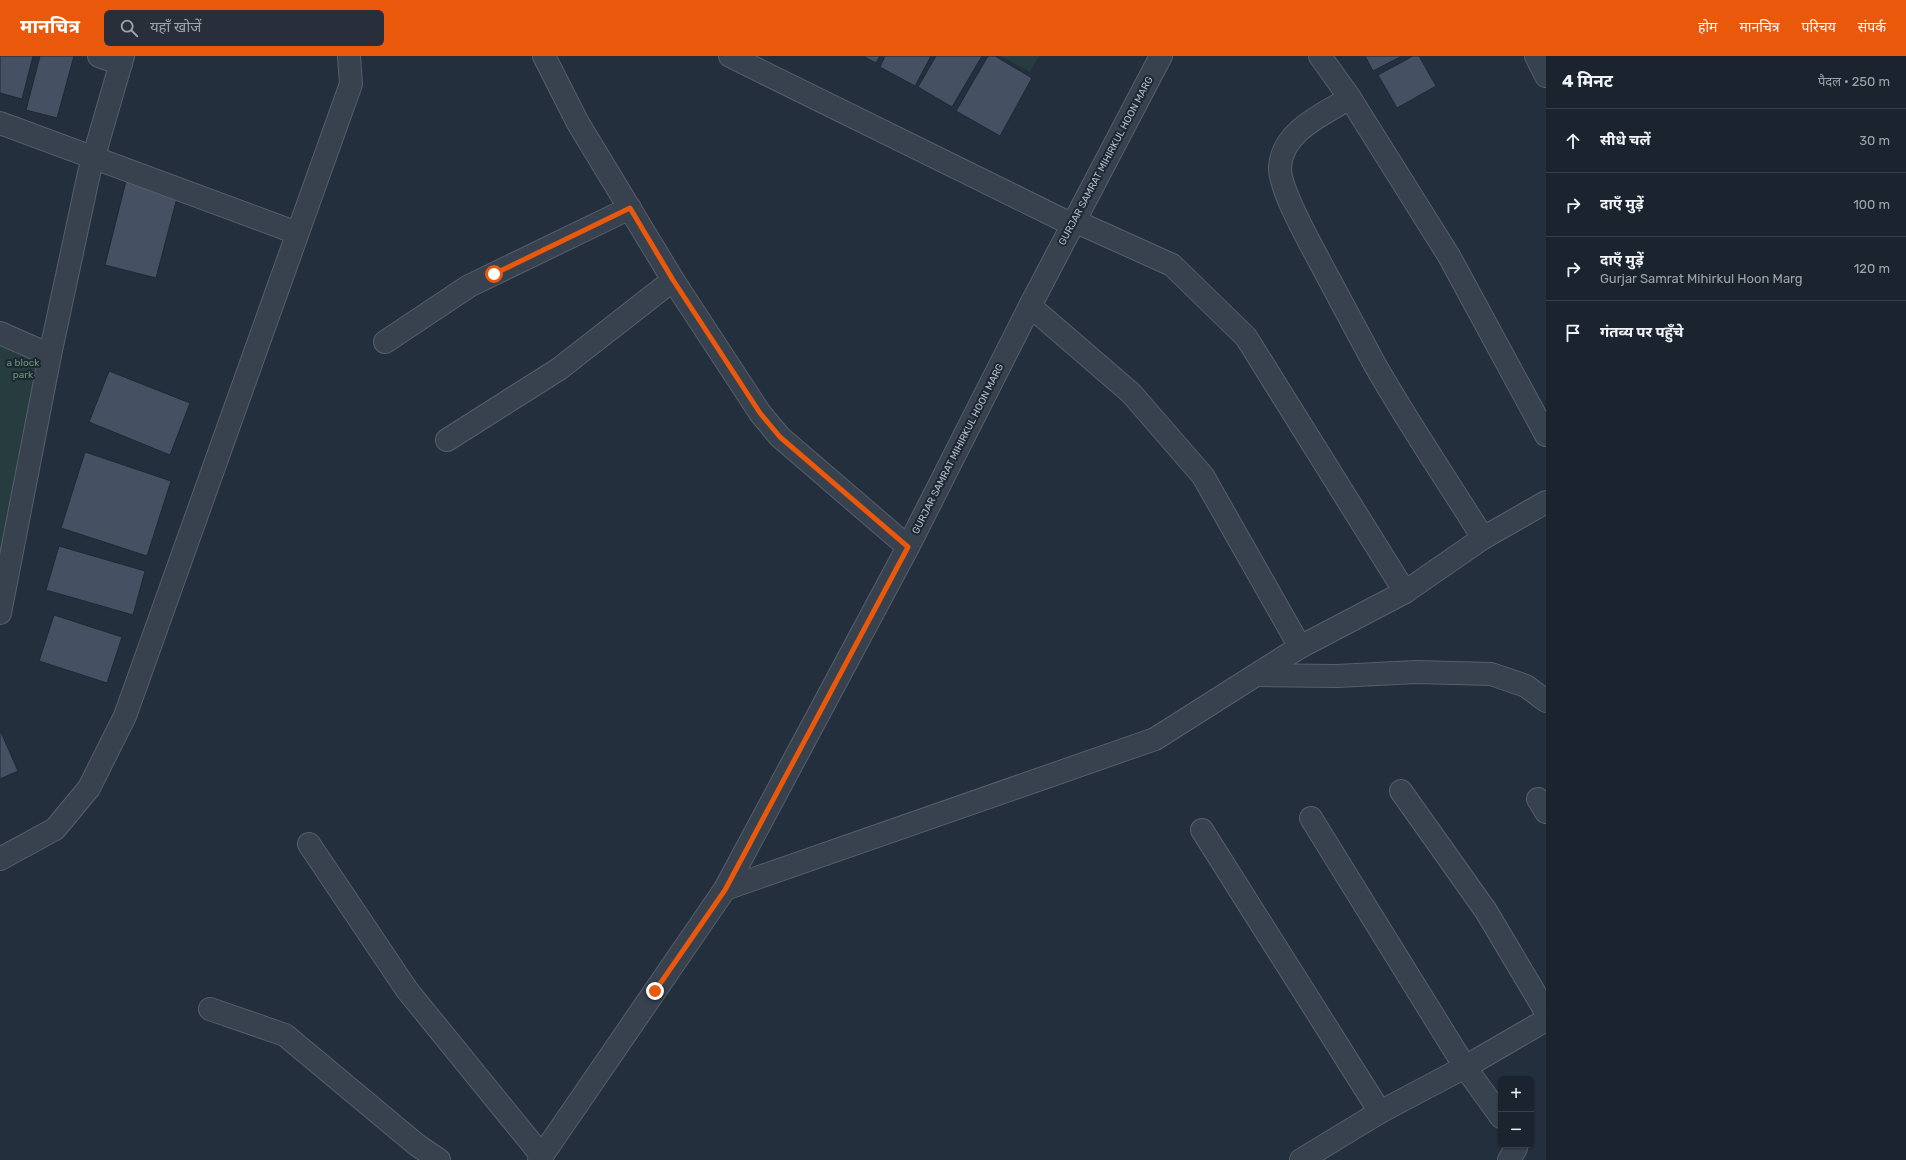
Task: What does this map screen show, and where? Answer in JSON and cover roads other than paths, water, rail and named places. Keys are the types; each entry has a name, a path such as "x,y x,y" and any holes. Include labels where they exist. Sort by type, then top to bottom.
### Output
{"street":[{"path":"0,612 50,355 93,158 122,60 99,56"},
{"path":"0,859 55,829 89,788 125,716 351,84 349,56"},
{"path":"544,56 578,123 673,280 760,413 780,437 908,547"},
{"path":"730,56 1073,225 1079,223 1172,265 1246,337 1405,592"},
{"name":"GURJAR SAMRAT MIHIRKUL HOON MARG","path":"541,1158 725,890 908,547 1030,306 1161,56"},
{"path":"1320,56 1350,98 1449,256 1546,434"},
{"path":"1536,56 1546,76"},
{"path":"1350,98 1294,135 1284,149 1280,168 1286,191 1302,229 1375,364 1483,538"},
{"path":"0,123 297,233"},
{"path":"385,342 469,286 630,208"},
{"path":"446,440 559,369 673,280"},
{"path":"1030,306 1131,393 1203,476 1300,647"},
{"path":"0,333 50,355"},
{"path":"725,890 1155,739 1300,647 1405,592 1483,538 1546,502"},
{"path":"1257,675 1337,676 1416,672 1491,674 1526,686 1546,701"},
{"path":"1400,791 1486,911 1546,1012"},
{"path":"1311,818 1465,1067 1498,1113"},
{"path":"1202,830 1380,1112"},
{"path":"309,844 407,990 541,1158"},
{"path":"210,1010 285,1035 417,1145 440,1160"},
{"path":"1301,1160 1380,1112 1465,1067 1546,1020"},
{"path":"1508,1160 1516,1148"}],"park label":[{"name":"a block park","path":"23,368"}]}
